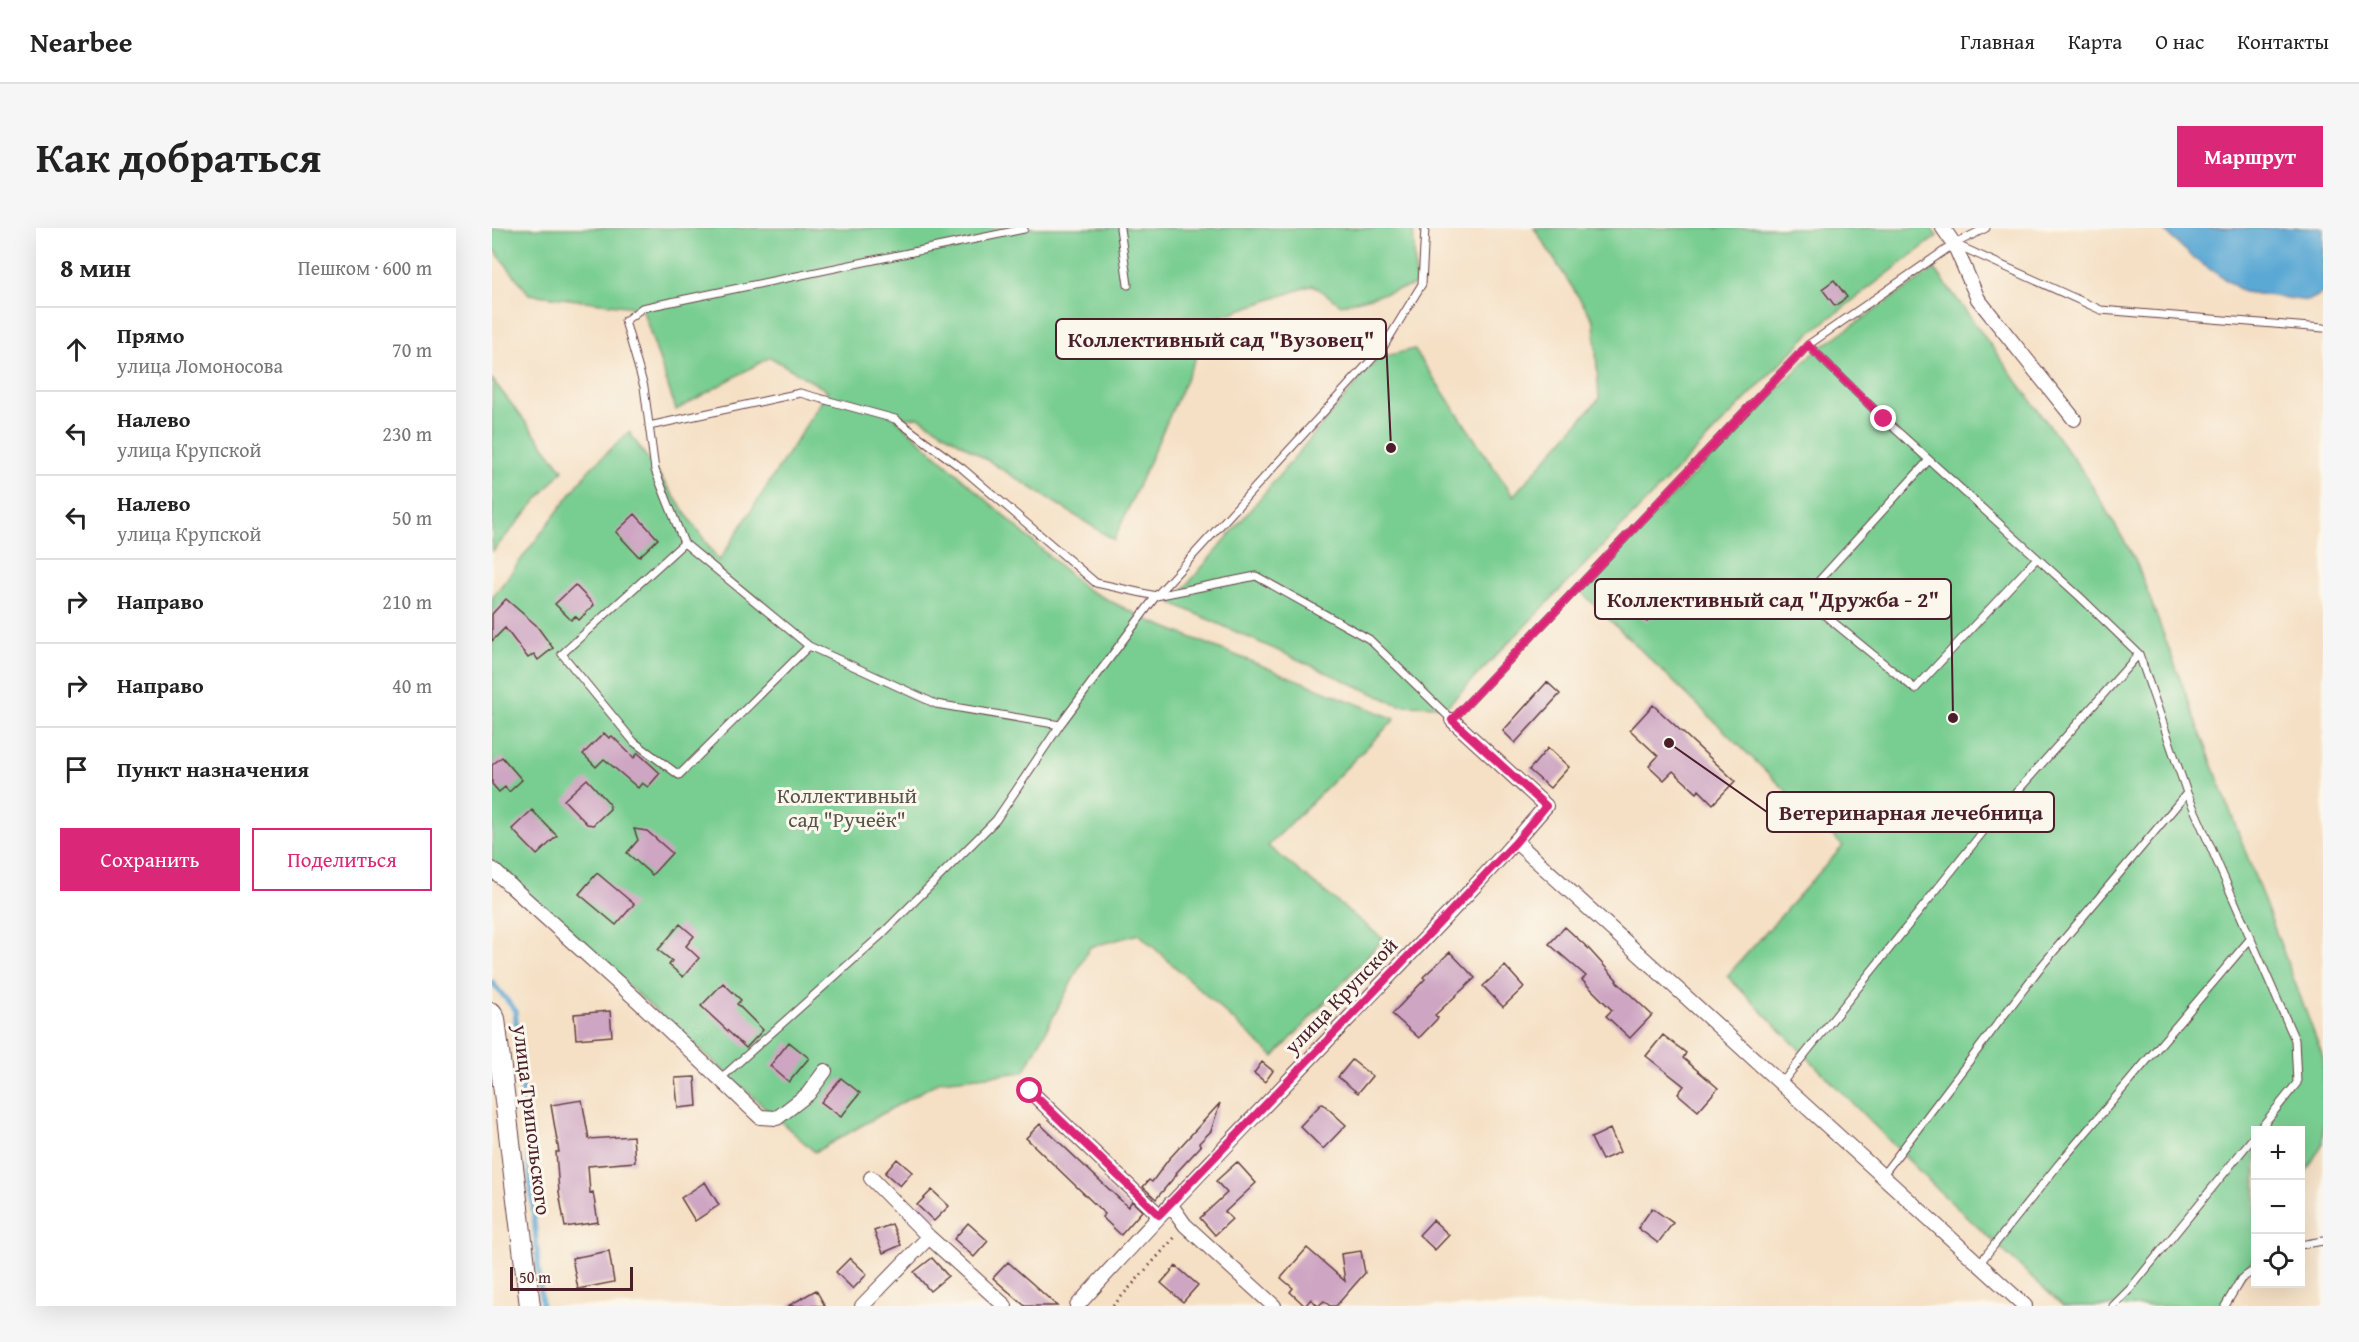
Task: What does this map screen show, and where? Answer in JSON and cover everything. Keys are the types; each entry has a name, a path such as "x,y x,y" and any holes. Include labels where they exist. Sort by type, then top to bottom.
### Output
{"street":[{"path":"1943,228 1954,244 1978,299 2074,419"},
{"name":"улица Крупской","path":"1077,1306 1159,1215 1516,842 1546,806 1452,720"},
{"path":"1516,842 2025,1306"},
{"path":"492,870 637,1000 760,1117 777,1118 808,1094 825,1071"},
{"name":"улица Трипольского","path":"492,1013 495,1019 530,1306"},
{"path":"1030,1091 1159,1215"},
{"path":"871,1178 929,1237 1005,1306"},
{"path":"1170,1204 1185,1225 1274,1306"},
{"path":"862,1306 929,1237"}],"lane":[{"path":"1120,228 1128,285"},
{"path":"720,1079 879,937 996,820 1060,725 1156,596 1384,346 1422,284 1425,228"},
{"path":"649,426 800,393 896,418 963,469 1096,583 1156,596 1256,576 1370,639 1452,720 1808,345 1954,244 1986,228"},
{"path":"1024,229 642,308 625,321 644,387 655,470 684,543 809,646 936,704 1060,725"},
{"path":"1954,244 2101,310 2323,328"},
{"path":"1808,345 2139,654 2187,793 2295,1040 2297,1083 2263,1126"},
{"path":"1929,460 1816,584 1811,604 1915,689 2037,558"},
{"path":"684,543 562,654 634,742 679,775 809,646"},
{"path":"1781,1084 1998,813 2139,654"},
{"path":"1882,1176 2039,969 2187,793"},
{"path":"1979,1264 2058,1165 2251,938"},
{"path":"2113,1306 2130,1289 2251,1140"},
{"path":"2305,1244 2323,1241"},
{"path":"2225,1306 2241,1279 2251,1272"}],"path":[{"path":"1113,1306 1185,1225"}],"green space":[{"name":"Коллективный сад \"Ручеёк\"","path":"492,228 1413,228 1416,285 1341,305 1313,285 1213,319 1114,540 919,417 896,419 1086,589 1150,621 1395,719 1268,846 1383,939 1274,1057 1139,934 1090,947 1024,1072 940,1081 815,1152 492,865 492,598 589,470 629,432 719,561 828,391 770,357 676,410 642,308 529,294 492,247"},
{"path":"1534,228 1931,228 1937,236 1810,333 1447,706 1399,705 1172,603 1378,358 1414,349 1513,496 1599,399 1594,321"},
{"path":"1935,269 2086,476 2135,559 2323,1057 2323,1143 2305,1173 2305,1126 2251,1126 2251,1262 2225,1306 2063,1306 1940,1192 1727,976 1843,846 1580,591 1814,352"},
{"path":"492,379 563,470 492,552"}],"water":[{"path":"2161,228 2323,228 2323,293 2308,301 2244,292 2196,260"}],"building":[{"path":"1834,280 1847,297 1835,306 1822,289"},
{"path":"635,514 658,539 639,557 616,532"},
{"path":"1643,582 1665,603 1647,622 1625,600"},
{"path":"575,585 594,605 579,620 575,616 571,620 555,604"},
{"path":"506,599 536,625 553,648 538,660 534,654 528,658 505,628 492,641 492,614"},
{"path":"1547,682 1560,694 1515,743 1503,731"},
{"path":"1653,705 1735,781 1713,804 1699,790 1697,793 1673,771 1664,780 1649,766 1658,756 1630,730"},
{"path":"604,733 609,738 612,736 634,758 638,753 660,773 648,787 642,783 638,788 604,759 596,767 583,754"},
{"path":"1548,748 1569,767 1550,788 1529,770"},
{"path":"502,757 522,780 509,792 505,787 499,792 492,784 492,765"},
{"path":"587,779 609,803 610,809 593,825 587,824 564,800"},
{"path":"532,810 557,836 537,855 512,829"},
{"path":"634,829 647,831 672,853 652,875 627,853 638,840"},
{"path":"597,873 634,904 616,925 579,894"},
{"path":"680,924 694,936 686,946 699,958 683,977 669,965 672,961 658,950"},
{"path":"1565,927 1652,1015 1630,1038 1606,1016 1612,1010 1582,980 1586,976 1549,944"},
{"path":"1450,952 1475,978 1435,1015 1438,1018 1419,1038 1392,1014 1425,979 1423,977"},
{"path":"1505,966 1524,987 1503,1007 1483,986"},
{"path":"723,983 741,1000 737,1004 763,1030 746,1048 701,1006"},
{"path":"610,1011 612,1036 576,1039 574,1014"},
{"path":"1663,1035 1686,1053 1683,1058 1718,1088 1698,1111 1678,1094 1684,1086 1646,1056"},
{"path":"789,1042 809,1058 789,1082 770,1066"},
{"path":"1352,1060 1372,1076 1358,1093 1338,1077"},
{"path":"1262,1062 1273,1071 1265,1082 1254,1073"},
{"path":"695,1077 697,1106 678,1108 675,1078"},
{"path":"841,1078 860,1093 841,1117 821,1102"},
{"path":"582,1100 589,1139 633,1136 635,1162 588,1166 590,1193 593,1192 598,1222 565,1227 559,1192 556,1152 559,1152 551,1105"},
{"path":"1220,1103 1211,1131 1199,1143 1201,1146 1156,1199 1143,1187 1149,1180 1152,1182 1168,1160"},
{"path":"1322,1103 1346,1125 1323,1149 1300,1126"},
{"path":"1040,1124 1128,1207 1132,1201 1142,1211 1121,1235 1102,1217 1105,1214 1026,1138"},
{"path":"1610,1129 1620,1152 1602,1160 1591,1138"},
{"path":"897,1159 912,1172 900,1186 885,1173"},
{"path":"1237,1162 1256,1183 1225,1212 1232,1219 1215,1235 1200,1218 1227,1193 1216,1181"},
{"path":"705,1182 719,1205 695,1221 681,1198"},
{"path":"932,1190 949,1206 934,1221 917,1205"},
{"path":"1652,1208 1673,1223 1658,1243 1638,1228"},
{"path":"1433,1220 1449,1235 1435,1250 1419,1235"},
{"path":"968,1223 988,1241 974,1257 954,1239"},
{"path":"892,1224 901,1245 883,1253 874,1231"},
{"path":"1307,1248 1345,1281 1341,1254 1361,1251 1365,1273 1336,1306 1330,1306 1324,1301 1318,1306 1311,1299 1305,1306 1290,1292 1293,1288 1281,1278"},
{"path":"609,1251 614,1282 578,1289 572,1258"},
{"path":"850,1258 867,1274 853,1289 836,1272"},
{"path":"932,1258 948,1276 930,1291 914,1272"},
{"path":"1008,1262 1057,1306 1025,1306 993,1278"},
{"path":"1176,1266 1198,1285 1183,1302 1161,1283"},
{"path":"816,1290 825,1306 788,1306"}],"waterway":[{"path":"492,982 515,1010 542,1306"}],"place":[{"name":"Коллективный сад \"Вузовец\"","path":"1391,448"},
{"name":"Коллективный сад \"Дружба - 2\"","path":"1953,718"},
{"name":"Ветеринарная лечебница","path":"1669,743"}],"route":[{"path":"1030,1091 1159,1215 1394,971 1516,842 1546,806 1452,720 1808,345 1884,419"}]}
